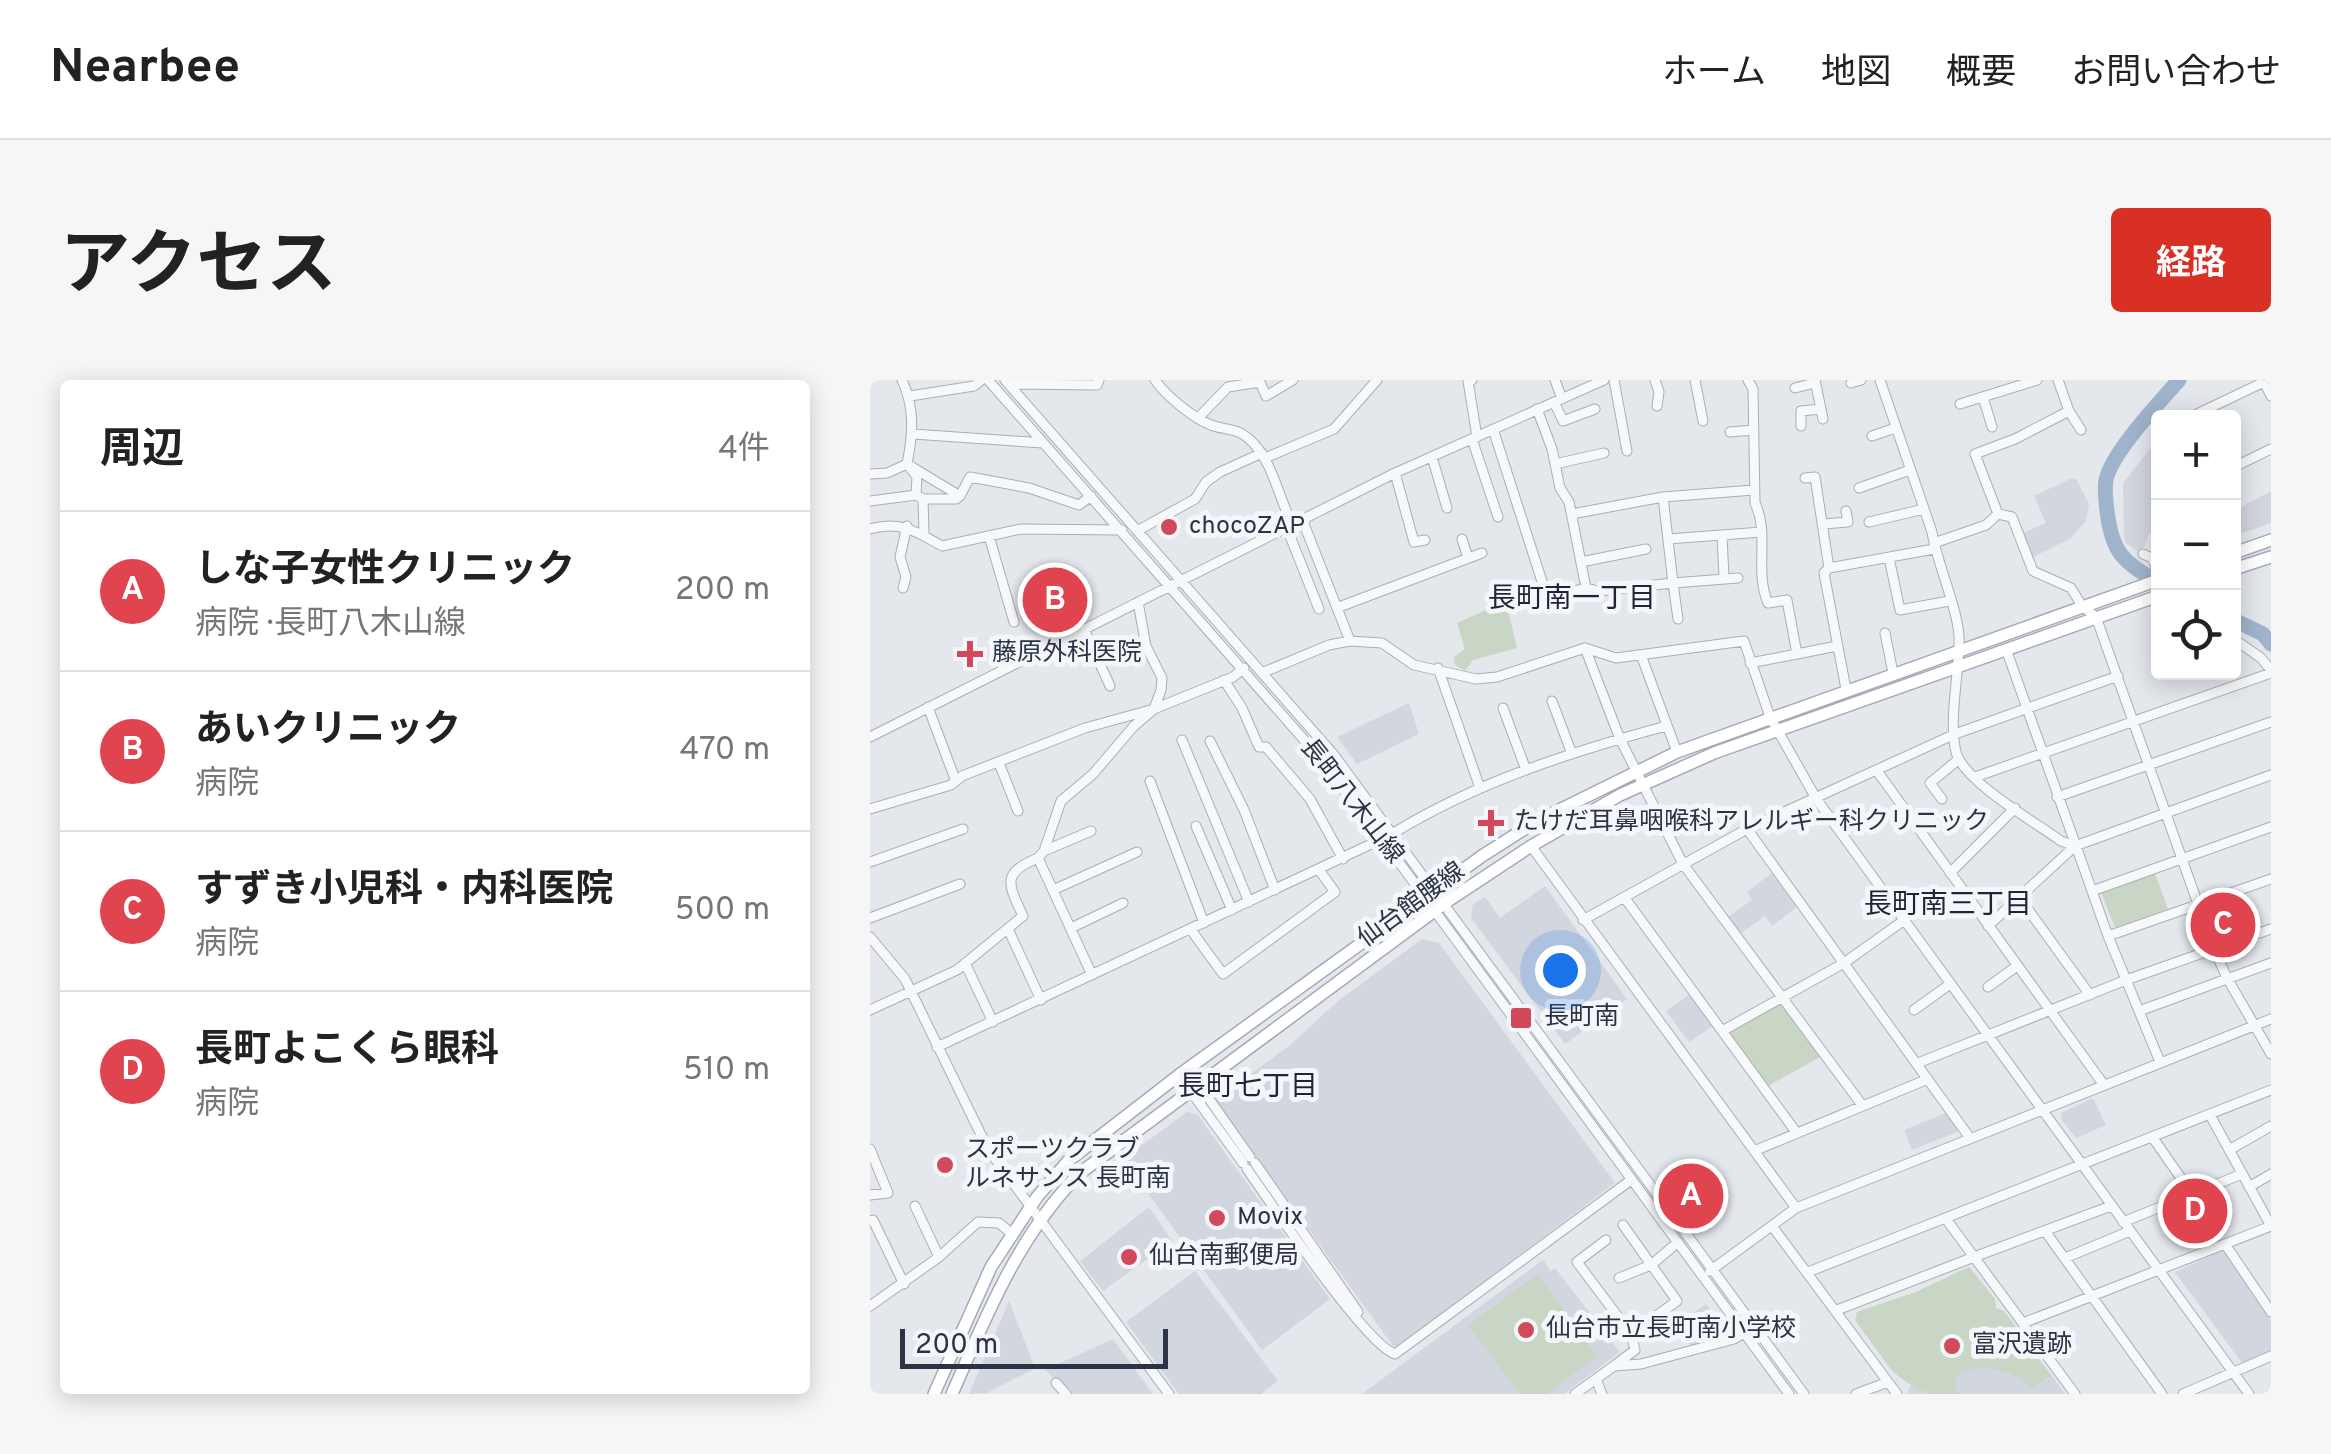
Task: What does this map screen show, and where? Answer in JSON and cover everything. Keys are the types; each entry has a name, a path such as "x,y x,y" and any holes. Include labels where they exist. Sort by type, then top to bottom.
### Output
{"main road":[{"path":"2241,551 2271,540"},
{"path":"2241,567 2271,557"},
{"name":"仙台館腰線","path":"934,1394 972,1305 1012,1234 1068,1162 1184,1072 1429,894 1537,821 1677,752 2151,582"},
{"name":"仙台館腰線","path":"952,1394 995,1299 1040,1220 1080,1173 1445,903 1530,846 1641,785 1714,753 2151,598"}],"street":[{"path":"902,380 910,396 914,434 907,464"},
{"path":"910,396 974,386 985,380"},
{"name":"長町八木山線","path":"985,380 1244,668 1387,836"},
{"path":"1007,382 1097,384 1100,380"},
{"path":"1155,380 1198,418 1215,427 1245,434 1263,455 1293,523 1339,608 1350,641"},
{"path":"1198,418 1228,386 1260,382 1266,396 1294,380"},
{"path":"1137,531 1195,499 1206,482 1220,472 1334,429 1377,380"},
{"path":"1555,380 1562,420 1595,409"},
{"path":"870,737 1395,473 1604,380"},
{"path":"1614,380 1627,451"},
{"path":"1655,380 1659,392 1657,406"},
{"path":"1695,380 1704,421"},
{"path":"1748,380 1753,390 1755,503 1763,519 1760,586 1768,603 1786,600 1796,654"},
{"path":"1880,380 1924,508 1959,635 1955,734 1959,759 1975,778 2014,808 2061,841 2075,846"},
{"path":"1960,404 2036,380"},
{"path":"2058,380 2069,412 2081,430"},
{"path":"2205,410 2264,381 2271,396"},
{"path":"1007,382 1310,726 1429,894 1434,912 1789,1394"},
{"path":"1467,382 1474,438 1496,511 1482,508"},
{"path":"1795,388 1815,382 1822,414 1801,411 1802,426"},
{"path":"1983,397 1992,427"},
{"path":"1536,410 1556,464 1560,488 1569,502 1586,588"},
{"path":"1998,514 1974,454 2069,412"},
{"path":"1872,436 1895,428"},
{"path":"1493,429 1547,597"},
{"path":"1730,432 1754,430"},
{"path":"914,434 1043,443"},
{"path":"2241,464 2271,449"},
{"path":"1556,464 1604,454"},
{"path":"1432,456 1447,508"},
{"path":"870,474 887,473 907,464"},
{"path":"907,464 960,496"},
{"path":"907,464 917,477 924,534"},
{"path":"1858,488 1910,470"},
{"path":"1395,473 1414,542 1425,540"},
{"path":"870,500 956,499 970,477 1029,488 1079,505 1091,496"},
{"path":"1804,478 1816,477 1829,568"},
{"path":"1572,514 1663,497 1754,490"},
{"path":"1663,497 1678,619"},
{"path":"1870,522 1924,508"},
{"path":"1824,524 1848,522 1846,511"},
{"path":"1846,689 1824,573 1829,568 1934,546 1986,525 1998,514"},
{"path":"1998,514 2012,516 2033,570 2071,588 2082,606 2096,617 2214,949 2271,1054"},
{"path":"1293,523 1319,609"},
{"path":"870,529 886,524 907,526 942,546 1021,529 1122,530"},
{"path":"904,588 906,577 900,556 907,526"},
{"path":"1668,538 1762,532"},
{"path":"1722,535 1724,578"},
{"path":"990,536 1014,622"},
{"path":"1462,540 1468,558"},
{"path":"1581,562 1646,549"},
{"path":"1339,608 1482,553"},
{"path":"2143,554 2151,558"},
{"path":"1889,558 1900,610 1949,601"},
{"path":"1516,606 1586,588 1598,591 1738,578"},
{"path":"1092,976 1041,855 1062,801 1154,709 1162,678 1146,646 1138,602"},
{"path":"1084,629 1110,686"},
{"path":"1886,633 1893,673"},
{"path":"1264,672 1329,644 1350,641 1382,643 1409,663 1476,679 1497,677 1585,648 1616,658 1744,642 1770,717 1817,800 2249,1394"},
{"path":"1975,778 2271,672 2261,658 2241,644"},
{"path":"1750,664 1837,646"},
{"path":"1585,648 1620,739 1683,864 1862,1106"},
{"path":"2006,649 2108,936 2160,1062"},
{"path":"1642,655 1677,752"},
{"path":"870,809 951,786 955,779 1085,728 1154,709 1244,668"},
{"path":"1438,668 1480,788"},
{"path":"1584,920 1747,829 1955,734 2118,676"},
{"path":"1224,680 1259,747 1266,747 1310,799 1343,859"},
{"path":"1552,701 1572,754"},
{"path":"928,708 955,779"},
{"path":"1503,708 1526,770"},
{"path":"2058,797 2271,722"},
{"path":"1300,734 1310,726"},
{"path":"937,1047 1343,859 1480,788 1572,754 1666,726"},
{"path":"1182,740 1249,902"},
{"path":"1210,741 1244,810 1275,890"},
{"path":"1942,799 1930,783 1959,759"},
{"path":"999,763 1018,810"},
{"path":"1877,772 2104,1085"},
{"path":"1988,926 2075,846 2271,775"},
{"path":"1150,781 1204,923"},
{"path":"1950,874 2014,808"},
{"path":"1196,826 1232,910"},
{"path":"2092,891 2271,827"},
{"path":"870,862 963,829"},
{"path":"1747,829 1970,1138"},
{"path":"870,1010 957,970 1008,929 1024,916 1010,886 1017,867 1091,831"},
{"path":"1530,846 1796,1208"},
{"path":"1053,890 1136,852"},
{"path":"1191,930 1222,974 1334,892 1319,870"},
{"path":"2108,936 2271,878"},
{"path":"960,884 870,918 871,939 898,968 912,992 982,1140 1168,1394"},
{"path":"1429,894 1445,903 1804,1394"},
{"path":"1624,897 1796,1132"},
{"path":"2020,897 2090,995"},
{"path":"1071,928 1123,904"},
{"path":"1722,1031 1844,963 1903,921"},
{"path":"1008,929 1041,1000"},
{"path":"1918,1063 2126,980 2271,929"},
{"path":"2139,1012 2271,962"},
{"path":"965,963 992,1022"},
{"path":"1988,987 2017,966"},
{"path":"1914,1010 1950,984"},
{"path":"1702,1276 1796,1208 2271,1019"},
{"path":"1184,1072 1374,1340 1391,1354 1401,1353 1631,1180"},
{"path":"1754,1151 1928,1078"},
{"path":"1808,1272 2271,1090"},
{"path":"2022,1323 2271,1226 2210,1115"},
{"path":"2229,1150 2271,1126"},
{"path":"2152,1138 2192,1194"},
{"path":"870,1149 888,1194 870,1195"},
{"path":"2065,1258 2192,1194 2242,1174"},
{"path":"2250,1187 2271,1174"},
{"path":"915,1206 939,1257"},
{"path":"1837,1310 2111,1206"},
{"path":"1946,1219 2075,1394"},
{"path":"873,1220 904,1284"},
{"path":"870,1306 939,1257 978,1222 1000,1223 1012,1234"},
{"path":"1623,1225 1677,1301 1631,1334"},
{"path":"1772,1226 1897,1394"},
{"path":"2045,1231 2162,1394"},
{"path":"1576,1394 1635,1350 1631,1334 1577,1262 1606,1240"},
{"path":"1618,1278 1651,1265 1677,1244"},
{"path":"2226,1244 2271,1312"},
{"path":"1614,1366 1640,1364 1734,1340 1744,1333"},
{"path":"2183,1394 2271,1356"},
{"path":"1596,1379 1602,1394"},
{"path":"1856,1394 1888,1382"},
{"path":"1056,1383 1066,1394"}],"shaded area":[{"path":"2151,448 2151,533 2145,546 2137,551 2126,543 2124,536 2123,483"},
{"path":"2076,479 2089,504 2086,521 2071,538 2033,557 2023,533 2046,523 2034,496"},
{"path":"2271,491 2271,523 2241,534 2241,507"},
{"path":"1409,703 1419,734 1357,764 1337,737"},
{"path":"1773,872 1798,906 1772,926 1765,916 1740,934 1728,917 1752,900 1747,892"},
{"path":"1545,886 1627,999 1565,1044 1471,918 1473,904 1485,897 1500,918"},
{"path":"1422,939 1439,943 1615,1183 1399,1346 1393,1346 1215,1100"},
{"path":"1690,994 1713,1026 1689,1042 1666,1011"},
{"path":"2093,1098 2106,1125 2076,1138 2061,1119 2061,1113"},
{"path":"1187,1112 1197,1114 1330,1299 1262,1350 1123,1159"},
{"path":"1948,1112 1962,1130 1912,1150 1904,1130"},
{"path":"1149,1207 1172,1241 1103,1291 1080,1261"},
{"path":"2223,1250 2271,1320 2271,1351 2242,1363 2175,1272"},
{"name":"仙台市立長町南小学校","path":"1543,1260 1551,1271 1555,1268 1620,1352 1564,1394 1362,1394"},
{"name":"富沢遺跡","path":"1969,1267 1995,1299 1996,1308 2004,1311 2065,1394 1907,1394 1911,1385 1893,1372 1855,1320 1857,1312 1916,1292"},
{"path":"1195,1271 1278,1381 1261,1394 1179,1394 1126,1322"},
{"path":"1009,1301 1035,1368 987,1393 969,1394"},
{"path":"1706,1304 1730,1336 1692,1347 1676,1326"},
{"path":"1113,1339 1153,1394 1071,1394 1045,1370"}],"green space":[{"path":"1506,601 1517,648 1473,660 1465,671 1455,665 1454,657 1465,649 1457,623"},
{"path":"2154,871 2168,909 2115,928 2101,892"},
{"path":"1781,1005 1820,1057 1768,1086 1730,1035"},
{"name":"富沢遺跡","path":"1969,1267 1995,1299 1996,1308 2004,1311 2051,1376 2032,1388 2016,1376 1983,1368 1955,1377 1956,1391 1962,1394 1930,1394 1893,1372 1855,1320 1857,1312 1916,1292"},
{"path":"1538,1274 1597,1356 1547,1394 1520,1394 1468,1325"}],"waterway":[{"path":"2151,578 2128,562 2116,547 2109,525 2105,484 2126,442 2179,380"},
{"path":"2241,623 2263,634 2271,644"}],"place":[{"name":"chocoZAP","path":"1169,527"},
{"name":"あいクリニック","path":"1055,600"},
{"name":"藤原外科医院","path":"970,654"},
{"name":"たけだ耳鼻咽喉科アレルギー科クリニック","path":"1491,823"},
{"name":"すずき小児科・内科医院","path":"2223,925"},
{"name":"長町南","path":"1521,1018"},
{"name":"スポーツクラブ ルネサンス 長町南","path":"945,1165"},
{"name":"しな子女性クリニック","path":"1691,1196"},
{"name":"長町よこくら眼科","path":"2195,1211"},
{"name":"Movix","path":"1217,1218"},
{"name":"仙台南郵便局","path":"1129,1257"},
{"name":"仙台市立長町南小学校","path":"1526,1330"},
{"name":"富沢遺跡","path":"1952,1346"}],"district":[{"name":"長町南一丁目","path":"1572,600"},
{"name":"長町南三丁目","path":"1948,906"},
{"name":"長町七丁目","path":"1248,1088"}]}
